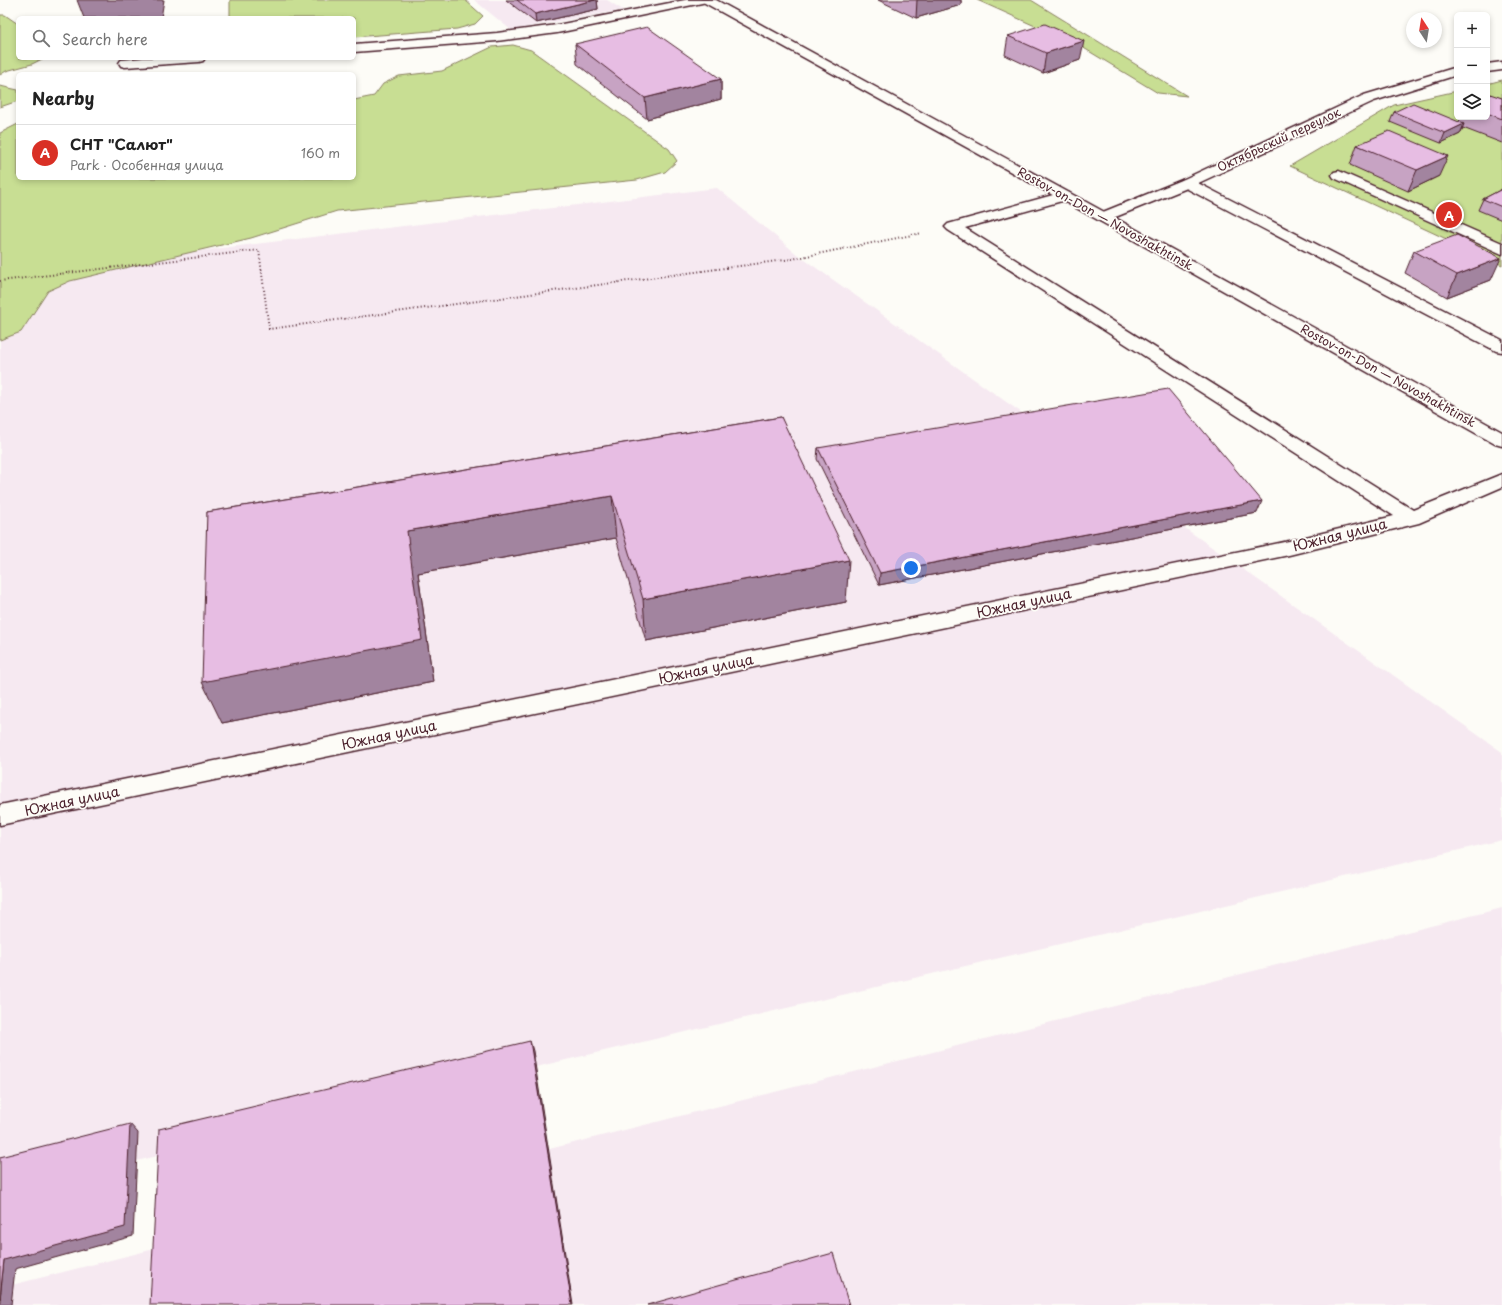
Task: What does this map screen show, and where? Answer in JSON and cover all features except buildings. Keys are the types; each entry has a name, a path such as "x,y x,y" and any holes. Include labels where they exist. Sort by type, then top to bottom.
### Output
{"street":[{"path":"356,48 497,37 550,30 702,0"},
{"name":"Rostov-on-Don — Novoshakhtinsk","path":"707,0 1103,217 1502,440"},
{"path":"125,63 169,60"},
{"path":"1490,68 1502,66"},
{"name":"Октябрьский переулок","path":"1103,217 1187,183 1369,98 1454,72"},
{"path":"1339,175 1502,249"},
{"path":"1187,183 1502,347"},
{"path":"953,227 1064,196"},
{"path":"953,227 1412,518"},
{"name":"Южная улица","path":"0,816 1282,550 1412,518 1502,480"}],"path":[{"path":"0,281 259,250 269,329 792,259 953,227"}],"shaded area":[{"path":"474,0 607,0 623,10 511,30"},
{"path":"717,188 798,255 1502,752 1502,840 0,1193 0,275"},
{"path":"1502,908 1502,1305 0,1305 0,1288"}],"green space":[{"path":"230,0 465,0 483,16 475,24 457,29 356,37 356,16 230,16"},
{"path":"977,0 1031,0 1187,96 1158,93 1082,47"},
{"path":"0,15 5,15 16,23 16,60 40,60 32,64 6,71 0,75"},
{"path":"513,45 531,50 669,149 677,161 665,172 637,180 337,211 251,238 70,281 48,291 21,332 0,340 0,133 16,125 16,180 356,180 356,100 374,96 383,84 399,76 442,71 492,47"},
{"path":"1502,80 1502,265 1290,166 1394,105 1454,92 1454,120 1490,120 1490,83"},
{"path":"0,86 16,90 16,102 0,107"}],"place":[{"name":"СНТ \"Салют\"","path":"1449,215"}]}
